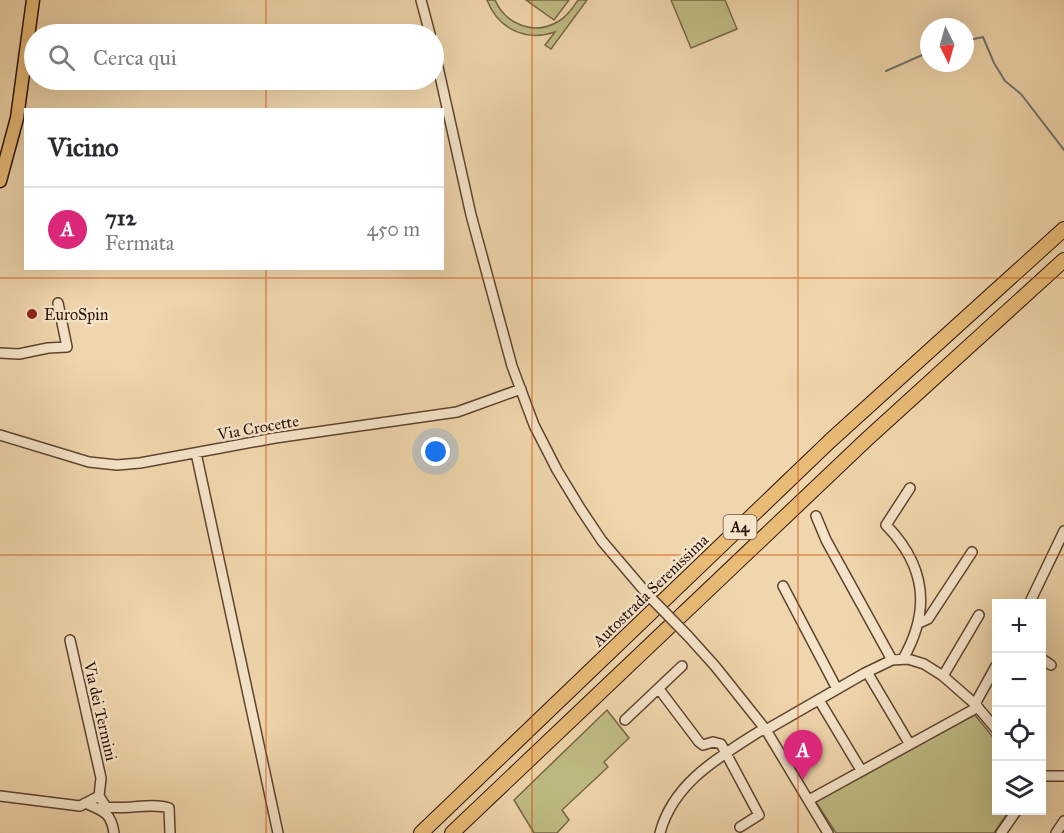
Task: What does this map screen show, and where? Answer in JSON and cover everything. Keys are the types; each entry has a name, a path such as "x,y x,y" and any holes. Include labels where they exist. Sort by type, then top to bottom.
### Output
{"highway":[{"name":"Autostrada Serenissima","path":"422,833 831,440 1064,229"},
{"name":"A4","path":"452,833 866,440 1064,260"}],"main road":[{"path":"30,24 33,0"},
{"path":"0,182 17,118 24,70"}],"street":[{"path":"421,0 427,24"},
{"path":"443,90 471,215 512,366 534,425 550,457 602,541 648,596 715,666 766,730 828,833"},
{"path":"0,352 19,354 67,347 58,303"},
{"name":"Via Crocette","path":"0,435 84,461 100,464 140,464 275,438 457,412 521,389"},
{"path":"196,453 278,833"},
{"path":"903,659 914,641 919,623 922,603 920,582 903,547 886,525 910,488"},
{"path":"816,516 826,540 892,660"},
{"path":"1031,599 1064,531"},
{"path":"919,623 928,619 972,552"},
{"path":"783,586 837,689"},
{"path":"943,676 979,615"},
{"name":"Via dei Termini","path":"70,640 101,778 99,796"},
{"path":"660,833 663,819 688,783 725,753 760,731 766,730 892,660 908,659 924,664 943,676 976,705 992,724"},
{"path":"1046,662 1051,664"},
{"path":"625,720 682,666"},
{"path":"867,672 909,743"},
{"path":"808,800 976,705 992,674"},
{"path":"659,689 699,742 703,745 717,742 721,744 759,814 740,827"},
{"path":"819,699 861,770"},
{"path":"1046,777 1064,776"},
{"path":"0,796 80,806 99,796 106,807 122,809 161,805 169,808 170,833"},
{"path":"85,803 105,812 112,819 114,833"},
{"path":"1001,833 1014,815"},
{"path":"1056,833 1064,821"}],"shaded area":[{"path":"487,0 495,0 506,16 514,22 522,26 540,28 562,19 578,0 587,0 551,49 545,45 555,32 534,35 514,31 498,19"},
{"path":"526,0 569,0 554,20"},
{"path":"671,0 725,0 737,29 691,48"},
{"path":"607,710 629,738 604,762 608,767 562,810 569,820 557,833 534,833 514,800"},
{"path":"975,715 992,736 992,815 1006,815 994,833 836,833 814,799"}],"waterway":[{"path":"974,39 983,37 1005,81 1021,94 1064,150"},
{"path":"886,71 920,56"}],"place":[{"name":"EuroSpin","path":"32,314"},
{"name":"712","path":"803,780"}]}
